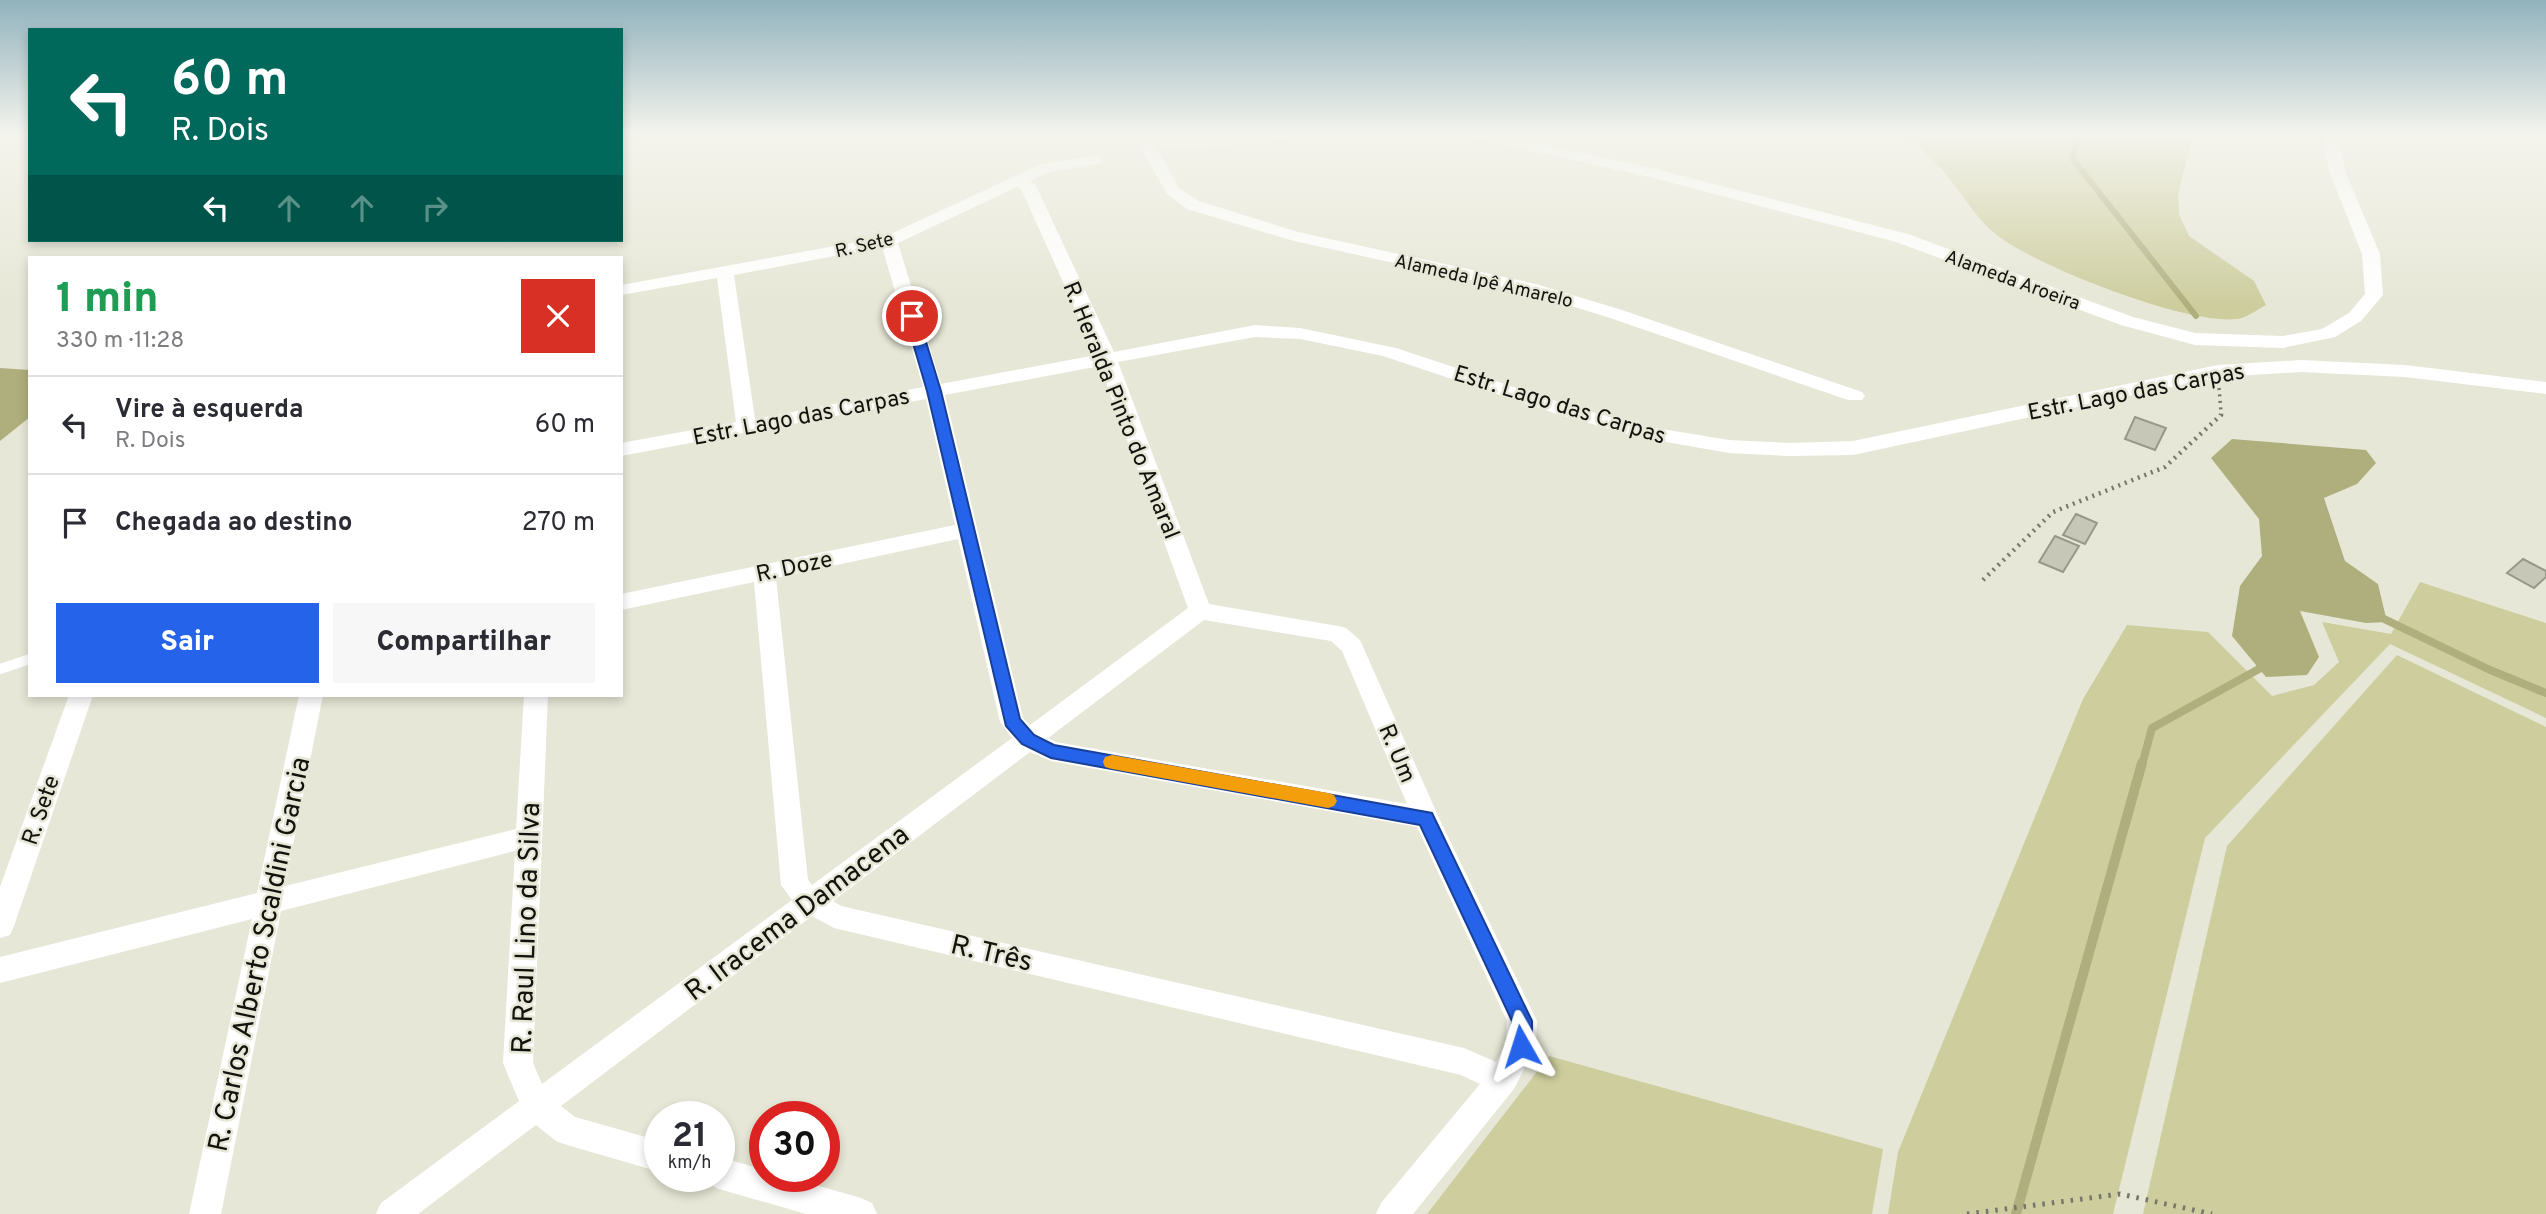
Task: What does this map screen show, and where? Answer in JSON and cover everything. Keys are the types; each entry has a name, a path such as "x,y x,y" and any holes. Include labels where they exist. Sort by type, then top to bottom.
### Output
{"street":[{"name":"R. Sete","path":"623,290 890,241 991,192"},
{"name":"R. Heralda Pinto do Amaral","path":"1031,192 1107,358 1200,611"},
{"name":"Alameda Ipê Amarelo","path":"1174,192 1193,205 1294,236 1530,288 1616,314 1855,396"},
{"name":"Alameda Aroeira","path":"1728,192 1902,238 2026,286 2161,330 2195,339 2283,342 2328,333 2355,317 2374,295 2371,254 2346,192"},
{"path":"890,241 934,391 1012,722 1028,739 1051,751 1426,818"},
{"path":"725,271 746,426"},
{"name":"Estr. Lago das Carpas","path":"623,450 1255,331 1319,335 1403,356 1606,423 1671,438 1741,449 1805,452 1908,439 2087,397 2218,371 2301,366 2405,371 2546,388"},
{"name":"R. Doze","path":"623,602 966,530"},
{"name":"R. Três","path":"764,573 795,885 811,901 834,916 1464,1062 1503,1079"},
{"name":"R. Iracema Damacena","path":"392,1214 1200,611"},
{"name":"R. Um","path":"1200,611 1338,634 1352,646 1426,818 1522,1021 1521,1046 1503,1079 1392,1214"},
{"name":"R. Sete","path":"0,926 80,697"},
{"name":"R. Carlos Alberto Scaldini Garcia","path":"205,1214 311,697"},
{"name":"R. Raul Lino da Silva","path":"536,697 518,1063 536,1106 567,1130 644,1152"},
{"path":"0,970 528,837"},
{"path":"735,1178 862,1214"}],"lane":[{"path":"0,669 28,660"}],"path":[{"path":"1983,580 2053,512 2165,467 2221,415 2218,371"},
{"path":"1968,1214 2120,1194 2212,1214"}],"shaded area":[{"path":"1959,192 2179,192 2179,214 2189,236 2254,281 2266,305 2242,318 2220,319 2152,304 2074,276 2039,260 1992,231"},
{"path":"0,368 28,370 28,419 0,441"},
{"path":"2232,439 2366,450 2376,463 2357,484 2324,498 2345,561 2378,584 2387,622 2366,623 2300,611 2319,657 2307,675 2266,677 2232,636 2240,586 2262,556 2259,519 2211,458"},
{"path":"2420,582 2546,623 2546,718 2390,644 2205,838 2113,1214 1888,1214 1898,1152 2083,699 2127,625 2208,632 2272,696 2314,685 2339,662 2322,622 2391,634"},
{"path":"2397,655 2546,727 2546,1214 2143,1214 2227,846"},
{"path":"1549,1056 1883,1149 1872,1214 1427,1214"}],"building":[{"path":"2135,417 2166,428 2155,450 2125,439"},
{"path":"2076,514 2097,523 2085,544 2063,535"},
{"path":"2055,536 2079,546 2063,572 2039,562"},
{"path":"2523,559 2546,571 2546,577 2534,588 2507,573"}],"waterway":[{"path":"2098,192 2196,316"},
{"path":"2380,617 2490,670 2546,693"},
{"path":"2142,765 2152,728 2259,669 2261,662"},
{"path":"2016,1214 2142,763"}],"slow traffic":[{"path":"1112,762 1328,801"}],"route":[{"path":"912,316 934,391 1012,722 1028,739 1051,751 1426,818 1522,1021 1521,1046"}]}
